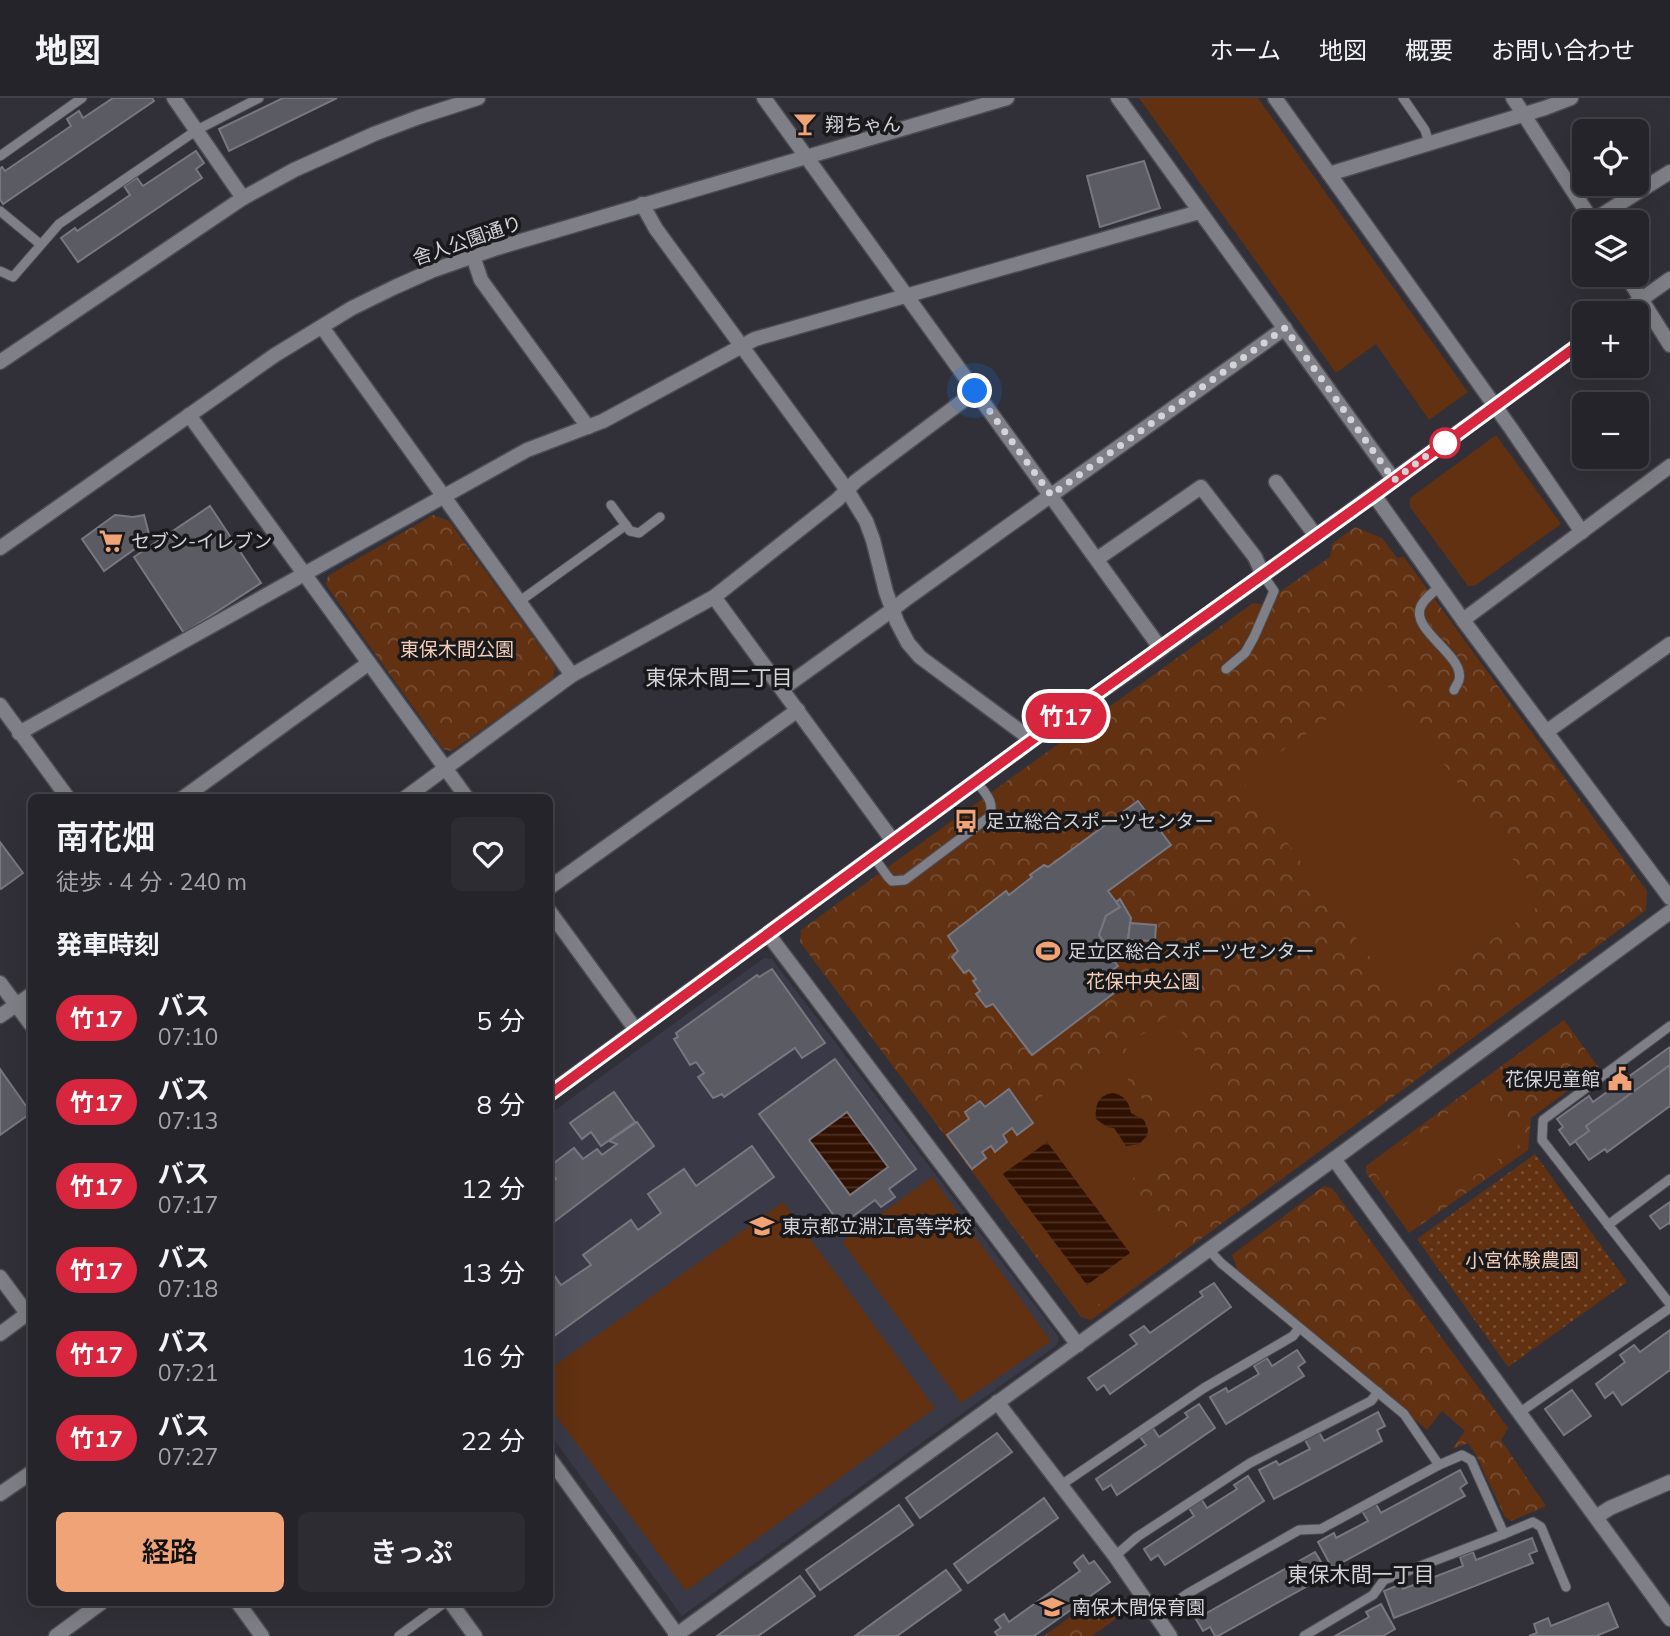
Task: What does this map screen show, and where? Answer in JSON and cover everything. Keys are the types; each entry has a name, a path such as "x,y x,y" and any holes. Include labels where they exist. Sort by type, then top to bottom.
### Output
{"street":[{"path":"174,98 243,198"},
{"path":"0,362 243,198 294,170 374,134 478,98"},
{"path":"764,98 1161,649"},
{"name":"舎人公園通り","path":"0,548 275,355 352,308 395,287 473,256 1007,98"},
{"path":"1118,98 1394,480"},
{"path":"1275,98 1495,406 1581,532"},
{"path":"1513,98 1585,210"},
{"path":"1328,174 1571,98"},
{"path":"1611,210 1670,172"},
{"path":"642,204 656,229 847,490 866,521 892,610 908,643 920,657 1032,740"},
{"path":"19,733 527,450 604,421 755,339 1199,212"},
{"path":"473,256 481,280 589,427"},
{"path":"1638,301 1670,279"},
{"path":"1634,287 1670,345"},
{"path":"322,327 572,675"},
{"path":"782,689 1285,328"},
{"path":"553,1091 1572,350"},
{"path":"410,794 572,675 714,597 856,481 975,391"},
{"path":"190,415 464,794"},
{"path":"1464,620 1670,466"},
{"path":"1276,482 1316,536"},
{"path":"1097,559 1201,487 1255,557 1263,575"},
{"path":"1374,495 1670,898"},
{"path":"714,597 893,841"},
{"path":"1546,732 1670,644"},
{"path":"189,794 369,663"},
{"path":"0,705 65,794"},
{"path":"553,885 798,710"},
{"path":"553,1463 677,1636 1670,912"},
{"path":"553,916 636,1030"},
{"path":"768,934 1078,1345"},
{"path":"0,983 28,1021"},
{"path":"0,1016 28,997"},
{"path":"1334,1159 1670,1619"},
{"path":"0,1277 28,1316"},
{"path":"0,1334 28,1318"},
{"path":"997,1402 1115,1556 1170,1636"},
{"path":"0,1494 28,1475"},
{"path":"1596,1517 1610,1508 1670,1482"},
{"path":"64,1634 97,1606"},
{"path":"240,1606 262,1636"},
{"path":"453,1606 475,1636"}],"lane":[{"path":"0,156 82,98"},
{"path":"0,271 13,277 59,224 197,130 259,98"},
{"path":"1403,98 1425,130 1429,143"},
{"path":"0,211 40,244"},
{"path":"611,505 630,531 639,533 660,517"},
{"path":"520,601 626,525"},
{"path":"1226,669 1245,653 1267,609 1274,591 1263,575"},
{"path":"1440,587 1427,597 1419,608 1420,618 1427,631 1459,670 1459,680 1454,690"},
{"path":"873,856 892,881 905,880 989,817 993,810 992,803 976,781"},
{"path":"1519,1413 1670,1306 1542,1140 1543,1120 1670,1026"},
{"path":"1608,1224 1670,1179"},
{"path":"1209,1250 1221,1263 1404,1414 1439,1465"},
{"path":"1061,1485 1204,1388 1293,1336 1299,1328"},
{"path":"1115,1556 1137,1537 1250,1463 1371,1401 1377,1392"},
{"path":"1155,1616 1187,1594 1299,1530 1321,1529 1462,1455 1471,1460 1504,1534"},
{"path":"1304,1636 1373,1595 1384,1580 1533,1522 1541,1527 1566,1587"},
{"path":"399,1636 440,1606"}],"shaded area":[{"name":"東京都立淵江高等学校","path":"764,958 772,959 1059,1337 1057,1345 682,1616 553,1438 553,1112"},
{"path":"1113,1093 1123,1097 1131,1113 1144,1120 1147,1136 1139,1144 1126,1146 1114,1128 1107,1127 1096,1119 1098,1102"},
{"path":"847,1112 888,1167 850,1195 809,1140"},
{"path":"1047,1142 1130,1253 1087,1285 1003,1174"}],"green space":[{"path":"1139,98 1258,98 1468,392 1429,420 1376,344 1336,373"},
{"path":"1496,435 1561,524 1476,585 1468,586 1410,507 1410,498"},
{"name":"東保木間公園","path":"433,515 449,521 555,667 553,679 452,751 443,749 326,585 328,576"},
{"name":"花保中央公園","path":"1355,527 1382,538 1397,558 1404,557 1647,891 1646,910 1091,1320 1081,1317 800,942 801,930 1253,603 1262,604 1330,557 1332,544"},
{"path":"1382,679 1544,902 1404,1004 1242,780"},
{"path":"1165,1017 1171,1018 1218,1083 1176,1117 1172,1116 1125,1054 1127,1046"},
{"path":"1564,1020 1599,1068 1531,1118 1528,1150 1409,1233 1366,1173 1366,1166"},
{"path":"1108,1053 1177,1146 1128,1182 1179,1246 1084,1315 945,1135 967,1119 963,1113 980,1099 986,1105 1009,1088 1026,1109 1047,1092 1051,1095"},
{"path":"1480,1090 1519,1145 1410,1221 1372,1169"},
{"name":"小宮体験農園","path":"1535,1154 1627,1282 1508,1367 1417,1239"},
{"path":"932,1177 1051,1341 961,1403 842,1242"},
{"path":"1324,1186 1332,1188 1508,1428 1501,1440 1546,1506 1511,1521 1505,1517 1468,1443 1452,1449 1465,1431 1442,1411 1427,1430 1238,1272 1232,1255"},
{"path":"783,1202 935,1408 686,1591 553,1412 553,1367"},
{"path":"1094,1600 1103,1613 1114,1607 1120,1616 1092,1636 1044,1636"}],"building":[{"path":"113,98 152,98 154,101 3,204 0,199 2,167 5,171 71,126 67,119 79,111 83,118"},
{"path":"283,98 337,98 229,151 219,129"},
{"path":"196,151 204,163 196,169 202,178 78,262 61,238 75,228 77,231 130,195 124,186 137,178 143,186"},
{"path":"1144,161 1160,208 1100,227 1087,176"},
{"path":"210,506 261,583 184,633 134,557"},
{"path":"115,515 144,515 150,538 104,571 82,539"},
{"path":"1138,801 1171,845 1108,891 1120,907 1106,916 1099,935 1118,966 1107,974 1118,990 1032,1055 993,1004 986,1007 976,994 980,991 973,981 976,979 969,970 964,973 952,957 958,951 948,936 1006,891 1009,895 1032,877 1030,875 1044,865 1048,867"},
{"path":"0,842 23,873 1,889 0,888"},
{"path":"1120,899 1131,918 1127,945 1113,954 1099,935 1106,916 1120,907 1116,902"},
{"path":"1130,923 1156,925 1155,941 1128,940"},
{"path":"772,969 825,1043 802,1058 795,1048 724,1097 722,1094 713,1098 698,1077 704,1073 696,1062 690,1065 674,1039 678,1037 676,1033 757,975 759,977"},
{"path":"1670,1047 1670,1073 1570,1145 1559,1130 1563,1127 1557,1119 1589,1096 1593,1102"},
{"path":"835,1059 916,1169 889,1189 895,1197 881,1207 875,1200 841,1225 759,1114","holes":["847,1112 888,1167 850,1195 809,1140"]},
{"path":"1670,1065 1670,1106 1607,1152 1605,1149 1589,1160 1575,1141 1589,1131 1586,1126"},
{"path":"0,1069 28,1109 28,1115 0,1135"},
{"path":"1009,1089 1033,1123 1017,1135 1012,1128 1003,1135 1007,1142 995,1152 991,1146 982,1152 986,1158 972,1169 947,1135 969,1119 965,1112 980,1101 985,1107"},
{"path":"614,1092 635,1122 601,1146 591,1132 582,1139 570,1123"},
{"path":"637,1122 654,1146 553,1223 553,1182 556,1179 553,1164 574,1148 583,1159 597,1149 602,1155 617,1144 609,1141"},
{"path":"752,1146 774,1177 553,1337 553,1273 561,1285 591,1265 583,1255 631,1220 638,1230 661,1213 648,1194 684,1169 696,1186"},
{"path":"1670,1202 1670,1224 1660,1229 1650,1216"},
{"path":"1214,1283 1231,1307 1110,1394 1104,1385 1097,1390 1088,1378 1137,1344 1130,1335 1144,1326 1150,1333 1203,1296 1200,1292"},
{"path":"1670,1330 1670,1370 1622,1405 1613,1392 1605,1398 1596,1384 1625,1362 1620,1355 1634,1345 1640,1352"},
{"path":"1297,1350 1305,1362 1298,1367 1304,1376 1226,1424 1210,1397 1226,1388 1228,1392 1259,1374 1254,1366 1267,1358 1272,1366"},
{"path":"1572,1390 1591,1416 1564,1435 1545,1409"},
{"path":"1199,1404 1215,1428 1117,1495 1111,1485 1103,1490 1096,1479 1146,1445 1140,1437 1153,1428 1159,1437 1188,1417 1185,1413"},
{"path":"1378,1412 1385,1426 1377,1430 1382,1441 1274,1499 1259,1470 1276,1461 1279,1465 1310,1449 1305,1440 1319,1432 1324,1441"},
{"path":"997,1433 1012,1452 920,1518 906,1498"},
{"path":"1460,1470 1467,1483 1460,1488 1465,1496 1332,1568 1318,1542 1334,1533 1336,1538 1368,1521 1362,1511 1376,1504 1381,1513"},
{"path":"1248,1476 1264,1501 1165,1565 1158,1555 1151,1560 1144,1549 1194,1516 1189,1508 1202,1500 1207,1508 1237,1489 1234,1485"},
{"path":"1044,1498 1058,1518 968,1583 954,1564"},
{"path":"899,1505 913,1525 820,1590 806,1570"},
{"path":"1532,1538 1537,1551 1529,1554 1533,1563 1394,1618 1384,1591 1401,1584 1403,1589 1463,1566 1460,1557 1473,1552 1476,1560"},
{"path":"1315,1552 1323,1565 1315,1570 1320,1579 1218,1636 1215,1636 1210,1627 1203,1631 1196,1619"},
{"path":"1083,1555 1089,1564 1094,1561 1110,1582 1034,1636 998,1636 995,1632 1001,1628 995,1620 1004,1614 1009,1622 1080,1571 1074,1563"},
{"path":"946,1570 961,1590 897,1636 855,1636"},
{"path":"800,1576 815,1596 758,1636 717,1636"},
{"path":"1608,1603 1618,1627 1596,1636 1529,1636 1537,1633 1534,1624 1548,1618 1551,1626"},
{"path":"1381,1604 1395,1629 1383,1636 1335,1636 1369,1617 1366,1612"}],"bus line":[{"name":"竹17","path":"553,1092 1032,740 1572,350"}],"place":[{"name":"翔ちゃん","path":"805,124"},
{"name":"セブン-イレブン","path":"111,541"},
{"name":"足立総合スポーツセンター","path":"966,821"},
{"name":"足立区総合スポーツセンター","path":"1048,951"},
{"name":"花保児童館","path":"1620,1079"},
{"name":"東京都立淵江高等学校","path":"762,1226"},
{"name":"南保木間保育園","path":"1052,1607"}],"district":[{"name":"東保木間二丁目","path":"719,677"},
{"name":"東保木間一丁目","path":"1361,1574"}],"route":[{"path":"975,391 1051,495 1285,328 1394,480 1452,437 1445,443"}]}
